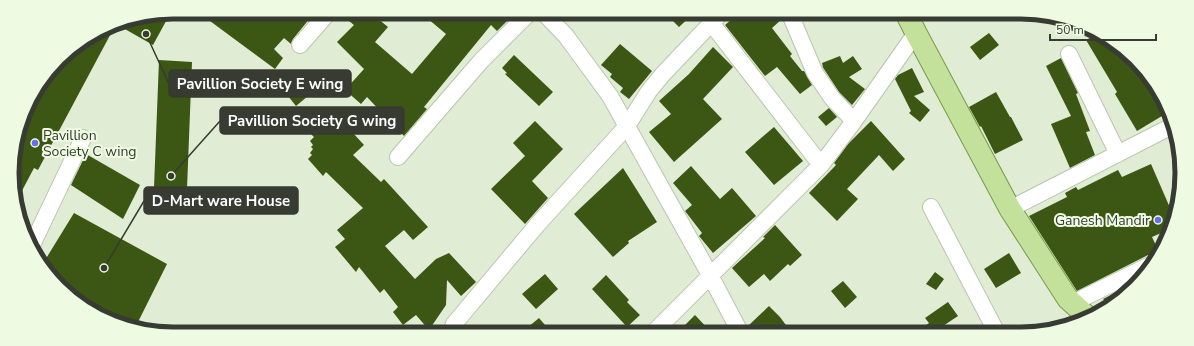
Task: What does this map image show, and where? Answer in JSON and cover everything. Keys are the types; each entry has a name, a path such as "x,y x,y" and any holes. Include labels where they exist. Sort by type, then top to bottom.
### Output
{"main road":[{"path":"909,19 1010,209 1051,275 1068,299 1084,313"}],"street":[{"path":"300,45 322,19"},
{"path":"398,157 481,61 523,19"},
{"path":"550,19 566,36 610,96 628,126 737,327"},
{"path":"452,327 537,225 628,126 641,103 663,74 716,19 821,165"},
{"path":"792,19 814,73 832,98 854,121"},
{"path":"659,327 821,165 916,34"},
{"path":"1069,54 1118,154"},
{"path":"1010,209 1168,128"},
{"path":"34,239 84,138"},
{"path":"931,207 993,327"},
{"path":"1072,303 1141,269"}],"building":[{"path":"167,19 153,45 122,27 153,20"},
{"path":"211,19 309,19 293,39 291,44 284,38 274,49 283,58 275,69 210,21"},
{"path":"346,19 378,19 388,27 375,42 412,74 446,34 428,19 509,19 497,31 491,25 424,107 427,109 404,136 367,97 361,104 345,90 364,69 337,42 354,25"},
{"path":"671,19 688,19 679,27"},
{"path":"732,19 782,19 772,28 792,54 790,56 802,71 804,71 812,85 800,94 777,67 765,76 725,25"},
{"path":"112,32 38,170 34,168 20,194 19,163 24,133 35,105 57,71 71,57 87,45"},
{"path":"989,33 999,45 980,60 970,47"},
{"path":"1092,37 1107,45 1123,57 1137,71 1149,87 1163,115 1137,131 1115,94 1117,92 1086,40"},
{"path":"620,44 652,71 629,99 620,92 623,88 610,77 612,74 601,65"},
{"path":"713,47 733,67 703,99 722,119 674,162 649,132 671,114 659,101 689,74"},
{"path":"514,55 553,92 539,106 505,74 507,73 502,68"},
{"path":"840,56 843,63 853,56 862,69 849,77 865,89 852,105 839,92 822,66 823,67 822,63"},
{"path":"1061,58 1078,93 1076,94 1090,131 1086,132 1095,155 1070,168 1051,124 1071,116 1046,66"},
{"path":"159,60 192,62 186,214 153,213"},
{"path":"912,68 924,92 914,96 930,110 920,122 909,113 911,111 895,79 898,75"},
{"path":"298,79 302,79 314,91 296,106 284,91"},
{"path":"996,92 1023,140 995,154 981,126 980,127 969,107"},
{"path":"829,108 837,117 826,126 818,117"},
{"path":"331,109 364,145 353,155 381,182 384,179 428,227 413,240 404,230 385,246 415,279 436,259 449,253 476,282 461,296 447,280 446,305 431,327 426,327 416,315 403,325 393,312 398,307 384,289 380,293 359,267 356,272 335,247 345,239 337,230 363,208 326,172 323,176 308,159 312,155 310,153 313,149 311,147 313,145 310,141 314,137 311,134 314,131 312,128"},
{"path":"535,121 563,149 532,181 548,198 525,224 491,189 525,156 513,143"},
{"path":"871,121 905,159 893,171 879,155 847,189 858,199 837,221 809,193 836,165 834,163 848,144"},
{"path":"774,127 803,161 774,185 745,152"},
{"path":"86,154 140,185 123,219 71,185"},
{"path":"1151,164 1171,209 1167,223 1163,232 1152,237 1156,246 1151,255 1148,255 1077,291 1029,216 1067,197 1065,193 1076,187 1078,190 1118,170 1122,177"},
{"path":"691,166 720,199 732,188 756,216 713,253 699,236 702,233 685,211 692,205 673,183"},
{"path":"623,168 657,222 628,241 629,243 613,257 574,214"},
{"path":"74,213 167,264 138,323 123,319 87,301 71,289 57,275 45,260"},
{"path":"775,225 802,255 790,266 788,264 770,281 764,274 749,287 732,268 765,238 763,237"},
{"path":"1009,253 1021,273 996,288 984,269"},
{"path":"935,272 944,279 936,290 926,284"},
{"path":"545,274 558,289 536,309 522,294"},
{"path":"606,275 629,300 627,302 640,315 627,327 592,289"},
{"path":"843,281 857,297 845,308 831,291"},
{"path":"1123,289 1106,302 1103,299"},
{"path":"948,302 958,316 942,327 924,327 929,323 925,318"},
{"path":"769,306 787,327 748,327"},
{"path":"695,315 706,327 683,327"},
{"path":"539,318 547,327 528,327"}],"place":[{"name":"Pavillion Society E wing","path":"146,34"},
{"name":"Pavillion Society C wing","path":"35,143"},
{"name":"Pavillion Society G wing","path":"171,176"},
{"name":"Ganesh Mandir","path":"1158,220"},
{"name":"D-Mart ware House","path":"104,268"}]}
